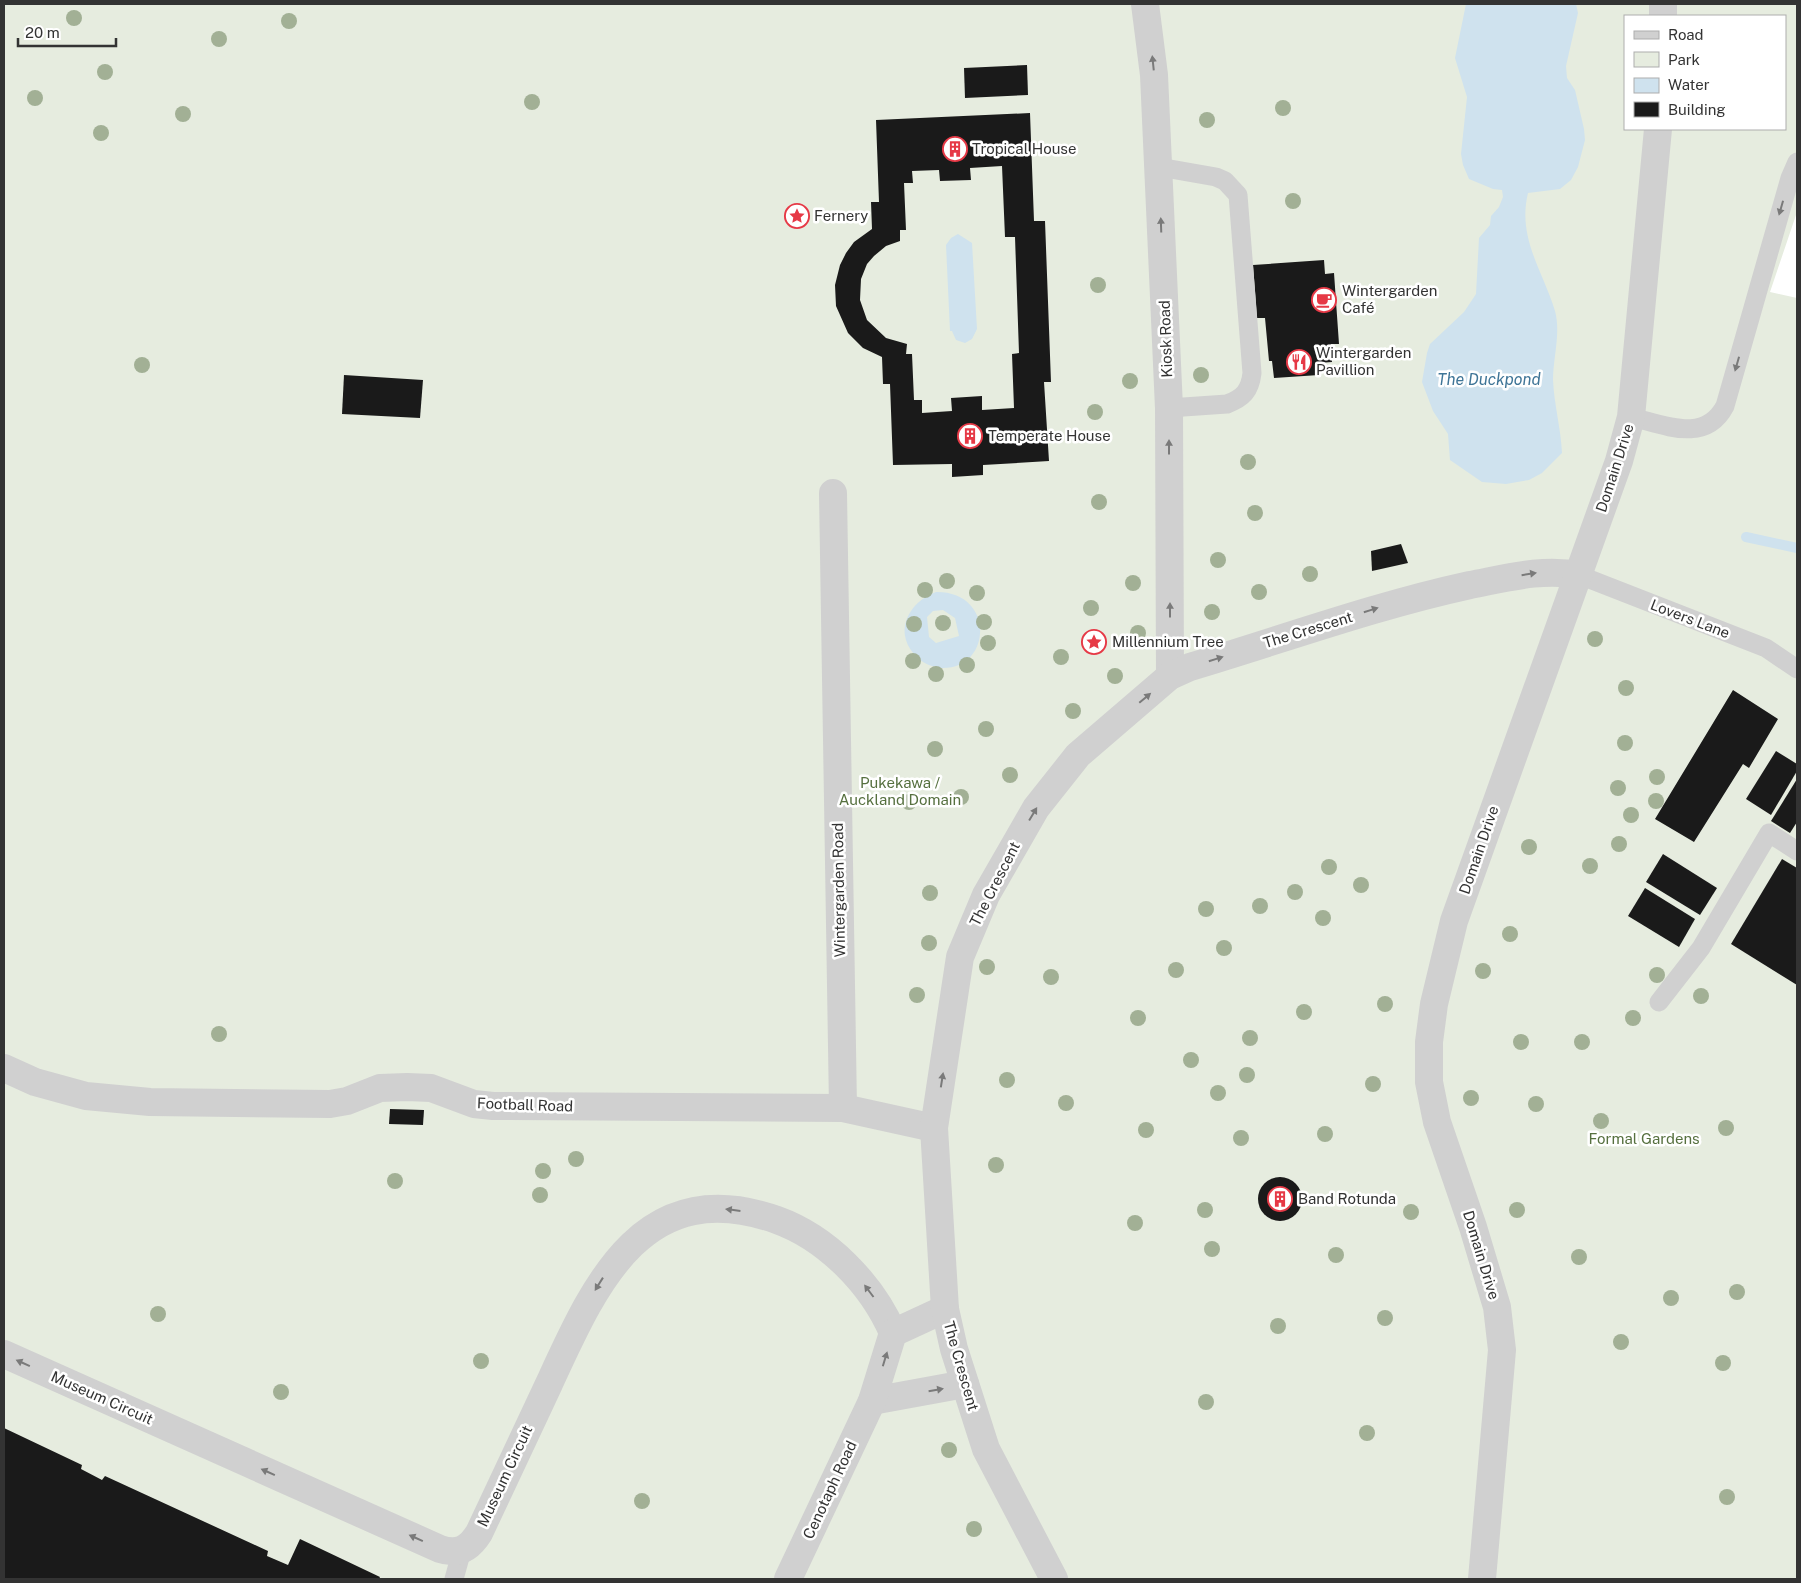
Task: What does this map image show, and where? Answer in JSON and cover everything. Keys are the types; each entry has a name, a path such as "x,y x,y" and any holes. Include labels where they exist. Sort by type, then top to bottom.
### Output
{"street":[{"name":"Kiosk Road","path":"1145,4 1154,76 1169,408 1170,676"},
{"name":"Domain Drive","path":"1482,1579 1502,1350 1500,1327 1497,1307 1473,1227 1437,1122 1429,1082 1428,1042 1434,1004 1454,921 1617,467 1631,417 1658,130"},
{"name":"Wintergarden Road","path":"833,493 843,1108"},
{"name":"The Crescent","path":"1054,1579 986,1449 954,1349 946,1309 934,1128 960,957 986,894 1036,808 1078,754 1170,676 1190,667 1408,598 1539,572 1563,572 1579,575"},
{"name":"Football Road","path":"4,1068 35,1082 86,1096 150,1102 330,1104 347,1101 380,1088 431,1088 474,1104 493,1106 843,1108 934,1128"},
{"name":"Museum Circuit","path":"4,1354 440,1549 453,1552 462,1550 472,1544 582,1311 606,1273 624,1251 646,1232 665,1221 690,1212 712,1208 753,1213 789,1225 832,1254 864,1284 884,1311 893,1333"},
{"path":"893,1333 946,1309"},
{"name":"Cenotaph Road","path":"788,1579 872,1401 893,1333"},
{"path":"872,1401 965,1384"}],"lane":[{"path":"1631,417 1694,430 1706,427 1718,418 1725,406 1790,178 1797,162"},
{"path":"1159,166 1216,177 1225,181 1238,195 1252,373 1248,390 1242,397 1227,404 1169,408"},
{"name":"Lovers Lane","path":"1579,575 1766,648 1797,669"},
{"path":"1659,1002 1701,948 1769,833 1797,851"},
{"path":"454,1579 462,1550"}],"green space":[{"name":"Pukekawa / Auckland Domain","path":"4,4 1797,4 1797,212 1770,292 1797,298 1797,1579 4,1579"}],"water":[{"name":"The Duckpond","path":"1466,4 1576,4 1578,13 1566,66 1567,78 1575,90 1584,129 1585,140 1578,167 1571,180 1560,189 1528,193 1526,209 1526,225 1529,240 1557,319 1553,380 1562,453 1542,473 1529,480 1506,484 1482,482 1450,460 1448,434 1433,411 1422,382 1430,344 1464,312 1476,294 1479,238 1490,225 1491,216 1499,207 1503,197 1502,190 1493,189 1469,179 1463,165 1461,154 1467,97 1455,58"},
{"path":"958,234 972,243 977,329 972,339 965,343 956,340 952,331 950,331 946,245 951,238"},
{"path":"936,592 955,595 969,604 977,616 980,630 978,644 971,656 959,665 942,668 932,666 920,660 910,649 906,639 906,620 917,604","holes":["943,610 955,618 959,636 936,643 929,637 927,617 933,611"]}],"building":[{"path":"1027,65 1028,95 965,98 964,68"},
{"path":"1030,113 1034,221 1045,221 1051,382 1044,382 1049,461 983,465 983,475 952,477 952,464 893,465 890,384 883,384 882,357 863,348 848,333 836,306 835,285 840,265 854,242 872,229 871,202 879,202 876,120","holes":["1002,166 1005,237 1015,237 1019,353 1012,354 1014,408 982,410 982,396 951,398 952,411 922,413 922,400 914,400 912,354 906,354 907,344 886,338 867,320 860,300 861,279 867,264 886,246 900,241 900,230 906,230 904,183 913,183 912,171 939,170 940,181 971,180 970,168"]},
{"path":"1324,260 1325,274 1334,273 1339,344 1331,344 1332,362 1318,363 1319,375 1274,378 1272,361 1269,361 1265,318 1257,318 1253,265"},
{"path":"344,375 423,380 420,418 342,414"},
{"path":"1401,544 1408,563 1372,571 1371,551"},
{"path":"1733,690 1778,719 1749,768 1743,764 1694,842 1655,819"},
{"path":"1776,751 1797,764 1797,771 1771,815 1746,799"},
{"path":"1797,779 1797,822 1790,833 1771,821"},
{"path":"1663,854 1717,888 1700,915 1646,882"},
{"path":"1782,859 1797,868 1797,985 1731,944"},
{"path":"1645,888 1695,919 1679,947 1628,916"},
{"path":"390,1109 424,1110 423,1125 389,1124"},
{"name":"Band Rotunda","path":"1276,1177 1284,1177 1296,1183 1302,1199 1296,1215 1284,1221 1276,1221 1264,1215 1258,1203 1258,1195 1264,1183"},
{"path":"4,1428 82,1465 81,1469 102,1480 105,1476 268,1551 267,1556 288,1565 300,1539 380,1577 379,1579 4,1579"}],"waterway":[{"path":"1746,537 1797,548"}],"place":[{"name":"Tropical House","path":"955,149"},
{"name":"Fernery","path":"797,216"},
{"name":"Wintergarden Café","path":"1324,300"},
{"name":"Wintergarden Pavillion","path":"1299,362"},
{"name":"Temperate House","path":"970,436"},
{"name":"Millennium Tree","path":"1094,642"},
{"name":"Band Rotunda","path":"1280,1199"}],"park label":[{"name":"Formal Gardens","path":"1644,1139"}]}
